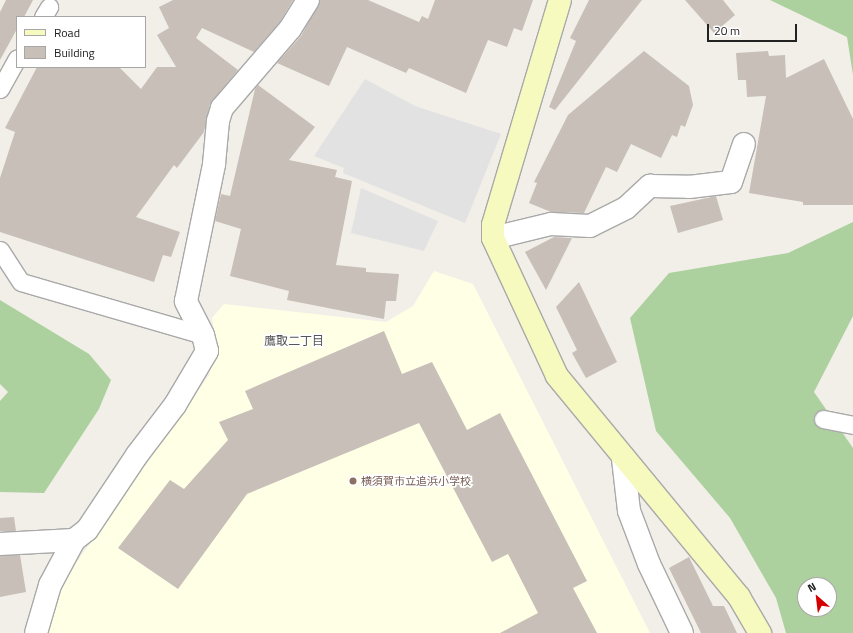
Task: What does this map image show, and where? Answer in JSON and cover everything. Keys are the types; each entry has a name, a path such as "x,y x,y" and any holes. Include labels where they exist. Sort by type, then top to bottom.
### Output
{"street":[{"path":"36,633 50,585 74,540 87,530 137,455 175,405 207,351 203,335 186,301 214,164 218,121 222,108 290,29 308,0"},
{"path":"560,0 493,225 493,238 557,376 623,459 739,597 760,633"},
{"path":"493,238 552,224 590,226 626,208 650,186 689,187 731,182 744,144"},
{"path":"623,459 629,511 649,564 682,633"},
{"path":"0,544 74,540"}],"lane":[{"path":"0,89 16,60"},
{"path":"0,250 21,282 203,335"},
{"path":"823,419 853,425"}],"shaded area":[{"path":"365,79 415,106 501,134 465,223 343,173 344,168 314,156"},
{"path":"361,188 438,221 424,251 351,233"},
{"name":"横須賀市立追浜小学校","path":"434,271 473,284 650,633 46,633 59,587 209,375 216,345 212,318 224,304 386,322 413,306"}],"green space":[{"path":"770,0 853,0 853,75 847,37"},
{"path":"853,222 853,316 814,392 853,448 853,633 786,633 776,598 730,518 656,431 630,318 669,273 788,253"},
{"path":"0,300 89,354 111,380 99,409 44,493 0,492 0,401 8,392 0,384"}],"building":[{"path":"6,0 33,0 25,16 16,16 16,31 0,60 0,12"},
{"path":"173,0 293,0 280,22 254,52 202,28 196,38 238,70 210,104 204,132 177,168 174,165 136,217 180,232 171,257 163,255 154,282 0,232 0,178 15,132 5,128 36,68 120,68 141,89 157,67 176,67 157,35 169,28 159,7"},
{"path":"320,0 368,0 419,22 422,16 428,19 435,0 533,0 522,31 514,28 507,47 488,40 466,93 409,68 406,73 347,47 329,86 277,63 301,36"},
{"path":"589,0 642,0 555,110 549,107 576,41 570,38"},
{"path":"685,0 723,0 735,15 714,33"},
{"path":"644,51 689,86 693,105 685,127 681,125 677,137 672,135 661,158 631,144 617,172 606,167 584,213 551,212 529,203 537,183 534,182 568,115"},
{"path":"768,51 769,56 785,55 786,78 824,59 853,119 853,205 803,205 803,202 749,193 766,96 747,97 746,80 738,80 736,53"},
{"path":"258,85 315,127 289,160 337,170 335,177 352,181 336,265 366,268 366,272 399,274 396,301 386,301 384,319 287,300 289,291 230,276 241,229 215,221 221,194 230,196 255,89"},
{"path":"716,196 723,220 678,233 670,206"},
{"path":"554,237 572,238 546,290 525,252"},
{"path":"579,282 617,362 586,378 572,353 577,350 556,307"},
{"path":"384,331 402,374 432,362 467,430 500,413 587,581 573,588 597,633 500,633 538,613 508,554 492,562 419,423 247,494 178,589 118,548 170,480 184,489 228,440 219,422 253,409 245,391"},
{"path":"14,517 16,531 0,531 0,518"},
{"path":"20,555 26,592 0,597 0,556"},
{"path":"689,557 713,606 724,606 737,633 701,633 669,568"}],"place":[{"name":"横須賀市立追浜小学校","path":"353,481"}],"district":[{"name":"鷹取二丁目","path":"294,341"}]}
